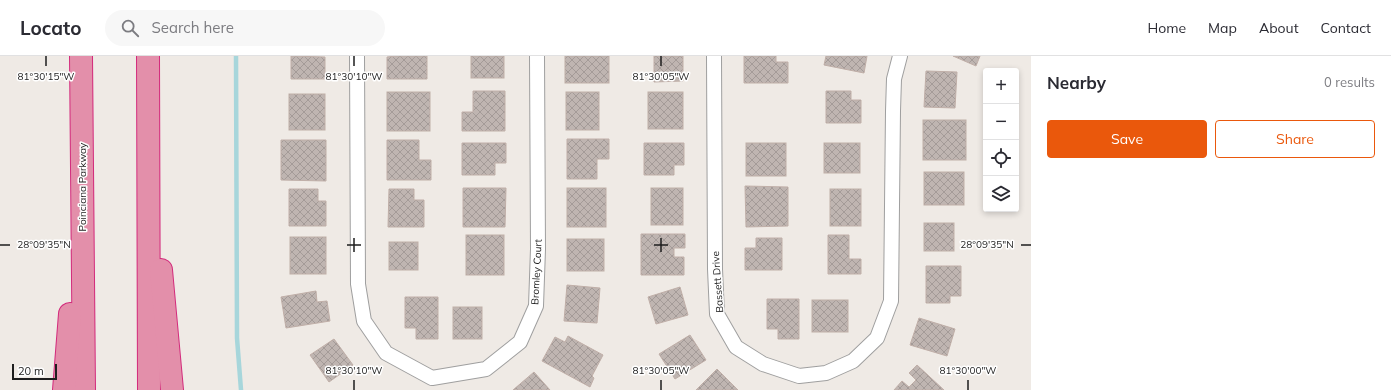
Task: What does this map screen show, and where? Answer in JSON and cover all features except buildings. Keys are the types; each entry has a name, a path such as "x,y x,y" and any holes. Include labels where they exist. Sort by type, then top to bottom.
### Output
{"highway":[{"name":"Poinciana Parkway","path":"81,56 84,390"},
{"path":"148,56 149,390"},
{"path":"148,125 172,390"},
{"path":"64,390 81,150"}],"street":[{"name":"Bromley Court","path":"358,56 358,284 364,321 386,353 432,378 486,369 520,342 536,306 538,249 537,56"},
{"name":"Bassett Drive","path":"714,56 714,269 717,314 736,347 762,364 799,376 826,373 853,361 877,338 891,301 894,79 900,56"}],"waterway":[{"path":"236,56 237,338 241,390"}]}
